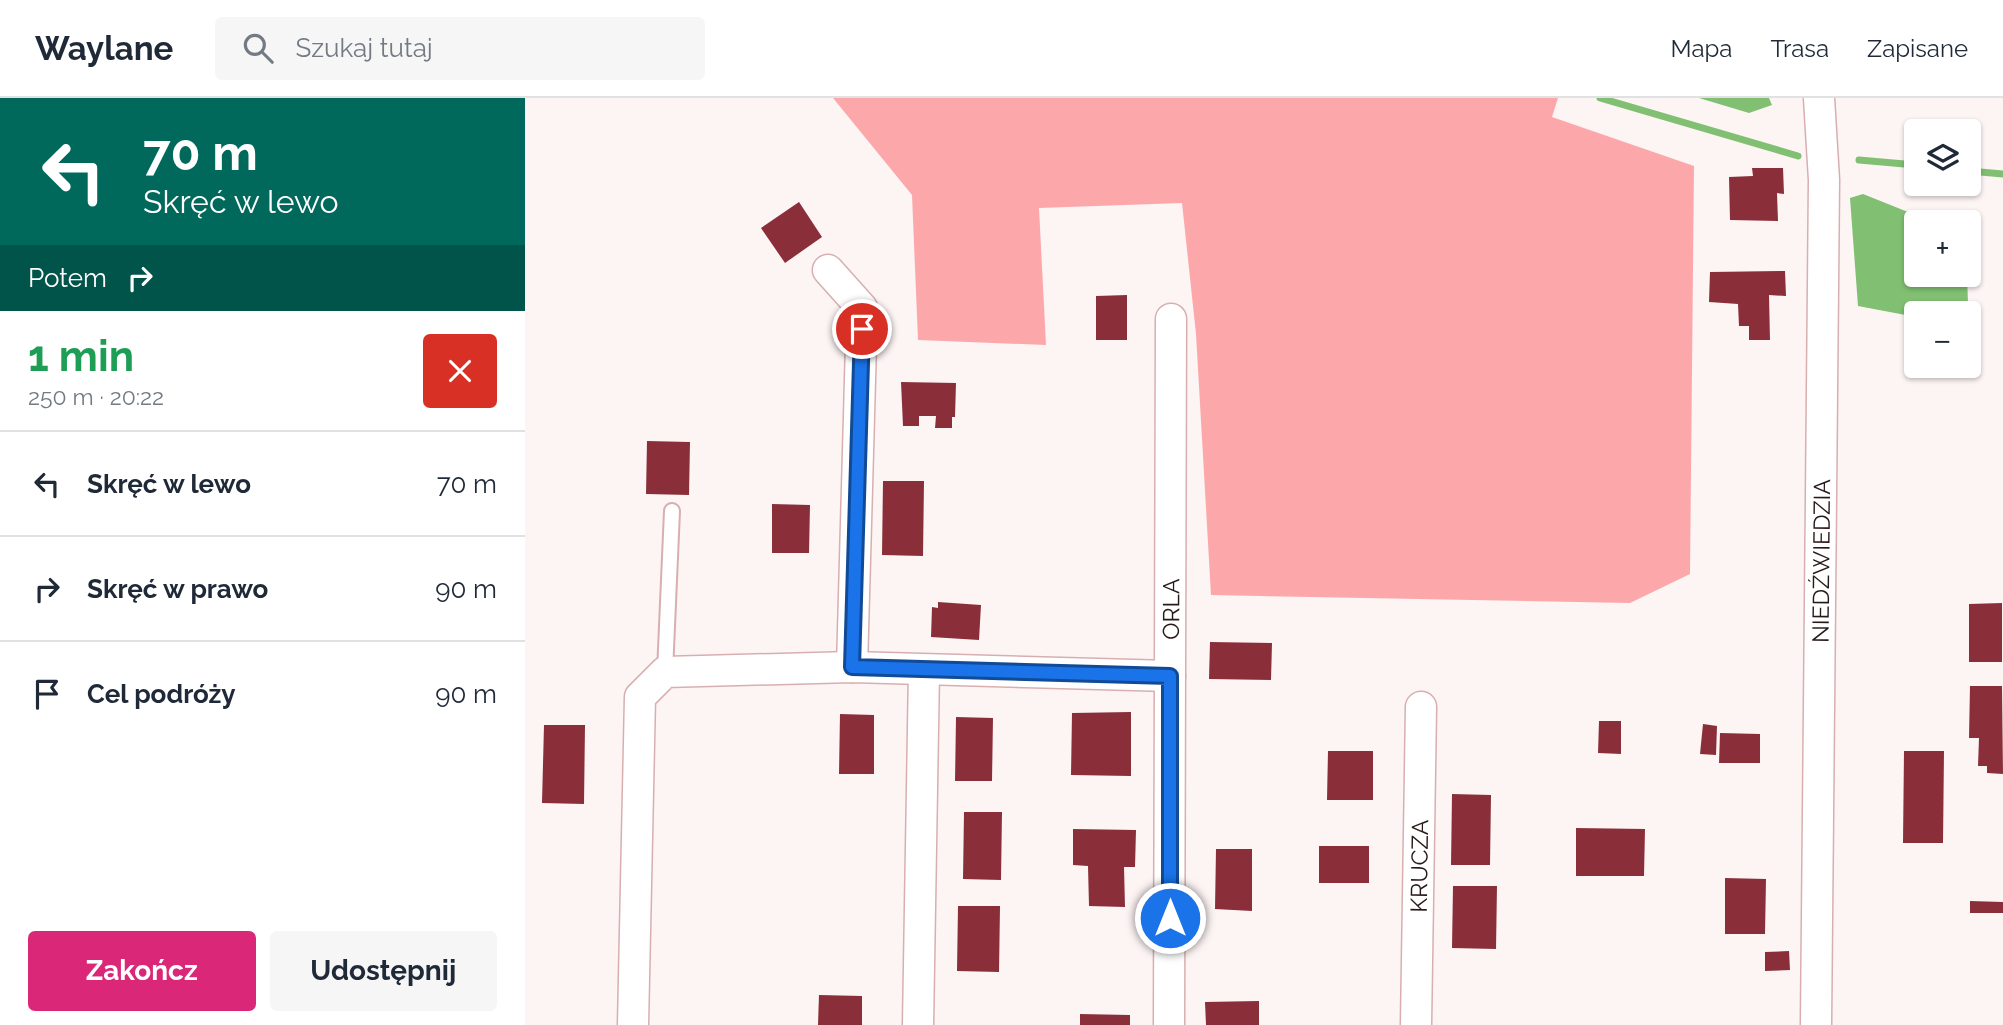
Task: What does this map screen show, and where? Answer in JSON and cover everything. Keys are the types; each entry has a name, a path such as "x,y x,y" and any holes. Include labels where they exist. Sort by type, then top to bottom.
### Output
{"street":[{"name":"NIEDŹWIEDZIA","path":"1816,1025 1824,180 1819,98"},
{"path":"828,270 863,308 852,667"},
{"name":"ORLA","path":"1169,1025 1171,319"},
{"path":"633,1025 640,696 665,672 852,667 1170,676"},
{"path":"918,1025 923,670"},
{"name":"KRUCZA","path":"1416,1025 1421,707"}],"lane":[{"path":"665,672 672,511"}],"shaded area":[{"path":"833,98 1558,98 1552,117 1694,166 1690,574 1630,603 1211,595 1196,334 1182,203 1039,208 1046,345 918,340 912,195"},
{"path":"1699,98 1769,98 1772,105 1749,113"},
{"path":"1863,194 1904,210 1904,287 1967,287 1968,301 1904,301 1904,315 1858,306 1850,198"}],"building":[{"path":"1752,168 1783,168 1784,194 1777,193 1778,221 1730,220 1729,177 1753,176"},
{"path":"799,202 822,237 785,263 761,228"},
{"path":"1785,271 1786,296 1769,295 1770,340 1749,340 1749,326 1739,326 1738,304 1709,302 1710,272"},
{"path":"1127,295 1127,340 1096,340 1096,296"},
{"path":"901,382 956,383 952,428 935,428 936,416 919,416 919,426 903,426"},
{"path":"647,441 690,442 689,495 646,494"},
{"path":"883,481 924,481 923,556 882,555"},
{"path":"772,504 810,505 809,553 772,553"},
{"path":"938,602 981,605 979,640 931,637 932,607 938,608"},
{"path":"2002,603 2002,662 1969,662 1969,604"},
{"path":"1210,642 1272,643 1271,680 1209,679"},
{"path":"1970,686 2002,686 2003,774 1987,773 1987,766 1978,766 1979,738 1969,738"},
{"path":"1131,712 1131,776 1071,775 1072,713"},
{"path":"840,714 874,715 874,774 839,774"},
{"path":"956,717 993,718 992,781 955,781"},
{"path":"1599,721 1621,721 1621,754 1598,753"},
{"path":"1703,724 1717,726 1716,755 1700,754"},
{"path":"544,725 585,725 584,804 542,803"},
{"path":"1720,733 1760,734 1760,763 1719,763"},
{"path":"1328,751 1373,751 1373,800 1327,800"},
{"path":"1904,751 1944,751 1943,843 1903,843"},
{"path":"1452,794 1491,795 1490,865 1451,865"},
{"path":"964,812 1002,812 1001,880 963,879"},
{"path":"1576,828 1645,829 1644,876 1576,876"},
{"path":"1073,829 1136,830 1135,867 1124,867 1125,907 1089,906 1088,866 1073,865"},
{"path":"1319,846 1369,846 1369,883 1319,883"},
{"path":"1216,849 1252,849 1252,911 1215,909"},
{"path":"1725,878 1766,879 1765,934 1725,934"},
{"path":"1453,886 1497,886 1496,949 1452,948"},
{"path":"1970,901 2003,902 2003,913 1970,913"},
{"path":"958,906 1000,906 999,972 957,971"},
{"path":"1789,951 1790,970 1765,971 1765,952"},
{"path":"819,995 862,996 862,1025 818,1025"},
{"path":"1259,1001 1259,1025 1206,1025 1205,1002"},
{"path":"1080,1014 1130,1015 1130,1025 1080,1025"}],"waterway":[{"path":"1600,98 1798,156"},
{"path":"1859,160 1904,164"},
{"path":"1981,172 2003,174"}],"route":[{"path":"862,329 852,667 1170,676 1170,918"}]}
